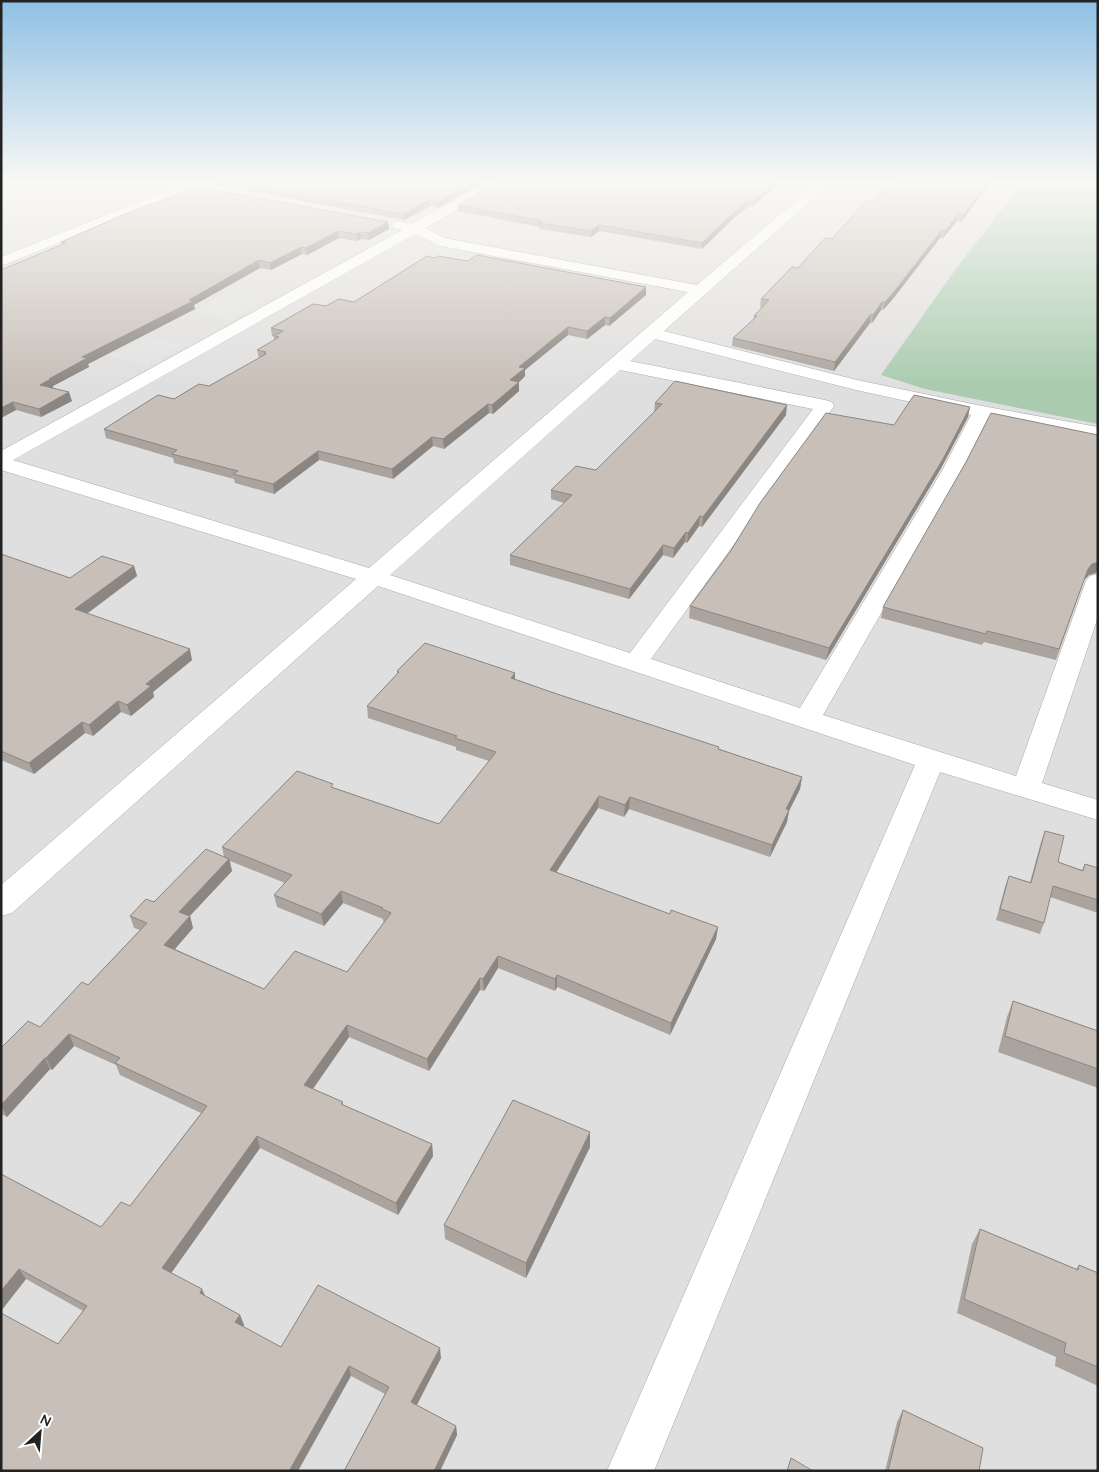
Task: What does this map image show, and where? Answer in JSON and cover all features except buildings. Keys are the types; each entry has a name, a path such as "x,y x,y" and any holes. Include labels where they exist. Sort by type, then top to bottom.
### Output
{"street":[{"path":"1,262 31,250"},
{"path":"1,459 376,250"},
{"path":"482,250 700,290"},
{"path":"1,904 747,250"},
{"path":"652,333 856,385 982,412 1098,433"},
{"path":"617,364 824,406 635,663"},
{"path":"808,719 952,471 982,412"},
{"path":"1,463 373,577 931,760 1098,810"},
{"path":"1026,789 1098,581"},
{"path":"630,1471 931,760"}],"shaded area":[{"path":"1,250 1098,250 1098,1471 1,1471"},
{"path":"230,292 266,300 231,320 194,311"},
{"path":"147,337 183,345 147,365 110,356"}],"green space":[{"path":"971,250 1098,250 1098,424 925,389 881,375"}]}
